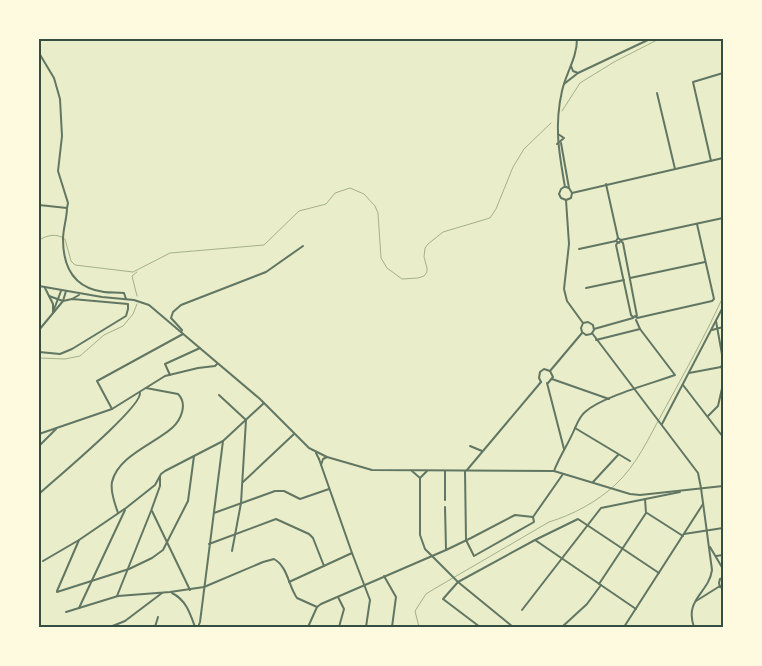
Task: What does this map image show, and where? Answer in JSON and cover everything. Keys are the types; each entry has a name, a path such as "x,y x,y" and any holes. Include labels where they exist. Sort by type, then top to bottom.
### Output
{"street":[{"path":"577,39 576,50 564,84 557,144 564,187 561,189 560,194 566,200 569,239 564,290 567,300 583,323"},
{"path":"564,84 577,74 650,39"},
{"path":"39,53 54,78 60,99 62,136 58,171 68,203 63,237 68,269 74,278 84,286 104,292 124,293 126,299"},
{"path":"571,66 577,74"},
{"path":"569,72 573,71"},
{"path":"569,72 571,75 577,74"},
{"path":"711,161 693,82 723,73"},
{"path":"657,93 675,169"},
{"path":"558,134 564,138 561,143 569,188 572,192 571,198 566,200"},
{"path":"557,144 561,143"},
{"path":"572,192 723,158"},
{"path":"606,184 619,240 623,243 638,313 635,318"},
{"path":"564,187 569,188"},
{"path":"39,206 68,208"},
{"path":"579,249 723,218"},
{"path":"582,333 586,335 592,333 594,329 713,300 697,224"},
{"path":"554,471 564,449 570,443 580,418 586,411 609,399 675,375 640,329 635,318 616,245 619,240"},
{"path":"182,333 182,330 171,318 173,312 181,305 266,272 303,246"},
{"path":"630,278 706,262"},
{"path":"586,288 624,280"},
{"path":"39,286 80,294 126,299 149,305 264,403 309,448 327,457 372,470 554,471 619,491 640,494 689,490"},
{"path":"45,288 52,304 53,313"},
{"path":"53,313 61,290"},
{"path":"39,330 62,301 66,291"},
{"path":"72,299 80,294"},
{"path":"39,352 60,354 72,349 126,316 128,309 128,304 72,299 62,301 49,296"},
{"path":"661,424 723,307"},
{"path":"716,321 723,362 721,367"},
{"path":"583,323 590,323 594,329"},
{"path":"550,371 582,333 583,323"},
{"path":"712,330 723,327"},
{"path":"596,340 640,329"},
{"path":"112,409 97,381 182,333"},
{"path":"592,333 698,473 709,546 711,575 694,602 691,614 694,627"},
{"path":"170,375 165,364 200,348"},
{"path":"39,434 112,409 160,379 170,375 217,364"},
{"path":"689,374 721,367"},
{"path":"541,382 538,376 540,372 544,369 550,371"},
{"path":"550,371 552,379"},
{"path":"541,382 547,383 552,379"},
{"path":"552,379 609,399"},
{"path":"541,382 466,471 466,540 474,556 534,522 533,517 564,473"},
{"path":"547,383 564,449"},
{"path":"707,416 720,403 723,384"},
{"path":"683,385 723,437"},
{"path":"118,513 113,496 112,482 119,469 132,455 172,428 183,408 183,402 178,394 146,388"},
{"path":"39,494 121,420 140,398 140,392"},
{"path":"219,395 246,420 241,503 232,551"},
{"path":"43,561 79,540 126,508 155,485 165,471 223,441 264,403"},
{"path":"39,446 58,428"},
{"path":"575,428 630,461"},
{"path":"243,482 294,434"},
{"path":"170,592 178,596 185,603 196,627 200,622 223,441"},
{"path":"470,446 482,451"},
{"path":"316,452 370,600 366,627"},
{"path":"593,482 618,454"},
{"path":"79,540 57,592 129,569 152,558 163,550 188,501 194,456"},
{"path":"321,464 323,459 327,457"},
{"path":"412,471 420,478"},
{"path":"427,471 420,478 420,535 425,549 458,582 512,627"},
{"path":"445,471 445,500"},
{"path":"117,596 152,510 160,486 160,477"},
{"path":"522,610 601,508 689,490 723,486"},
{"path":"214,513 275,490 284,491 300,499 329,489"},
{"path":"562,627 587,604 600,585 646,513 645,499"},
{"path":"624,627 703,504"},
{"path":"445,507 446,550"},
{"path":"79,609 126,508"},
{"path":"152,510 190,590"},
{"path":"646,513 684,535 723,528"},
{"path":"303,627 308,627 317,607 446,550 515,515 533,517"},
{"path":"209,544 276,519 309,534 313,538 324,566"},
{"path":"480,627 443,599 458,582 578,519 659,573"},
{"path":"535,540 636,609"},
{"path":"709,546 723,568 723,574"},
{"path":"289,582 352,553"},
{"path":"715,556 723,555"},
{"path":"66,612 117,596 190,590 204,587 274,559 283,568 297,598 317,607"},
{"path":"384,576 396,597 392,627"},
{"path":"720,586 719,581 723,578"},
{"path":"694,602 720,586"},
{"path":"110,627 125,621 163,592"},
{"path":"338,597 344,609 339,627"},
{"path":"155,627 158,616"}],"waterway":[{"path":"562,111 580,83 614,62 659,39"},
{"path":"39,240 52,235 65,239 71,261 75,265 133,272 170,253 264,245 299,211 326,204 335,193 350,188 364,194 375,206 378,213 381,258 387,268 402,279 418,278 424,276 427,272 424,257 425,248 428,244 443,232 490,218 496,209 513,167 524,149 551,123"},
{"path":"137,272 132,276 137,296"},
{"path":"419,627 415,611 426,594 549,522 575,512 592,502 623,477 647,441 723,297"},
{"path":"39,358 65,359 80,356 104,335 123,326 133,314 137,304"}]}
